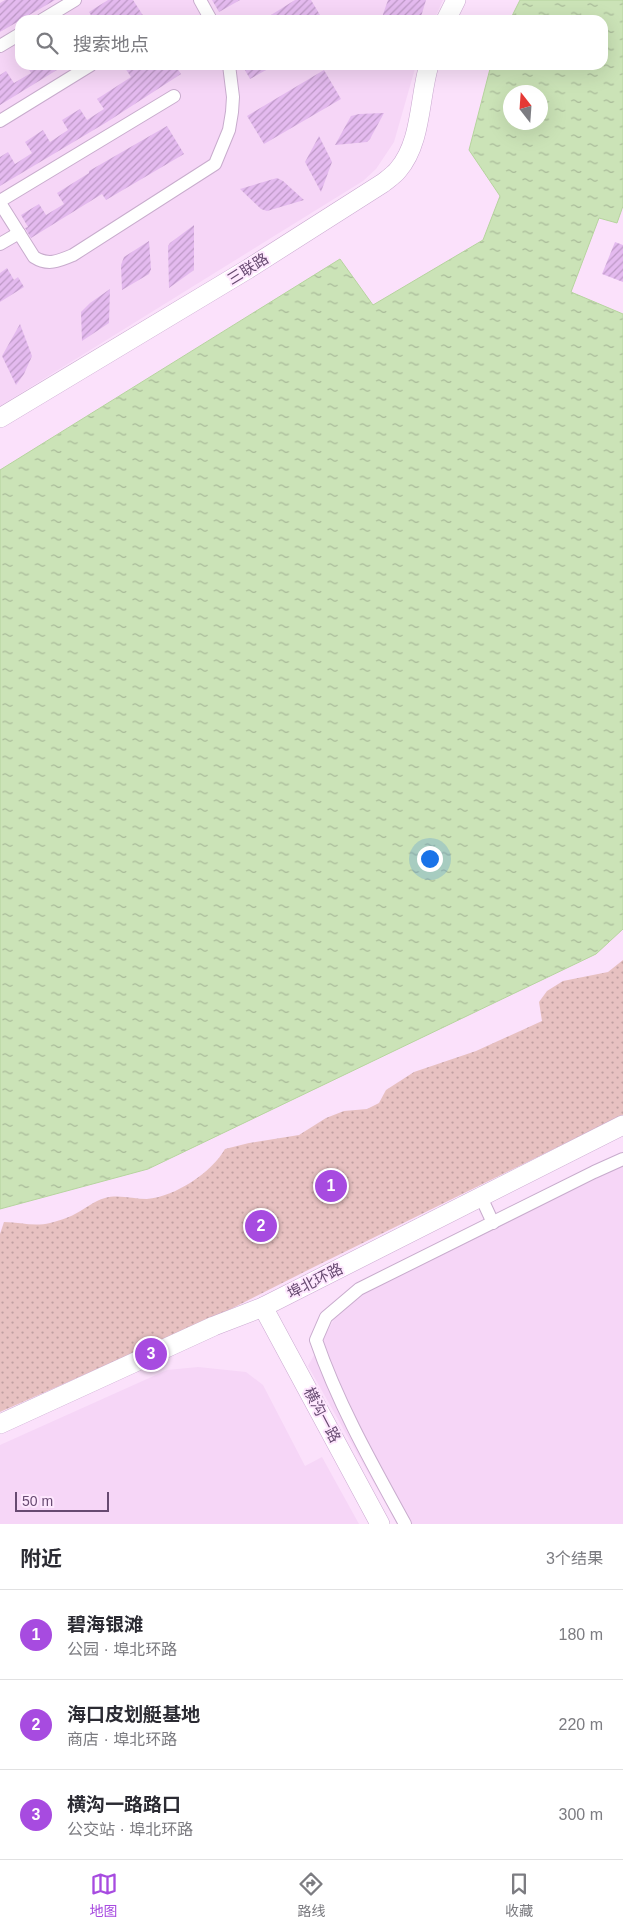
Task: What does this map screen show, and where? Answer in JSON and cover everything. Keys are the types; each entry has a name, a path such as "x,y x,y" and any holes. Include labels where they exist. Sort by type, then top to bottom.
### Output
{"main road":[{"path":"448,15 456,0"},
{"name":"三联路","path":"0,418 248,270 384,183 398,170 407,156 414,136 428,70"},
{"name":"埠北环路","path":"0,1424 206,1330 264,1306 623,1125"},
{"name":"横沟一路","path":"264,1306 380,1524"}],"street":[{"path":"50,15 76,0"},
{"path":"200,0 209,15"},
{"path":"0,46 15,37"},
{"path":"0,121 83,70"},
{"path":"174,96 0,202 34,257 43,263 56,262 73,255 215,164 229,130 232,112 233,96 230,70"},
{"path":"0,244 19,233"},
{"path":"405,1524 349,1419 324,1364 316,1340 326,1316 359,1289 623,1159"},
{"path":"481,1197 493,1223"}],"shaded area":[{"path":"0,0 443,0 436,15 15,15 15,70 415,70 394,142 376,169 363,181 0,406"},
{"path":"623,960 623,1115 215,1317 0,1412 0,1234 4,1222 44,1224 69,1217 105,1198 147,1199 169,1194 192,1182 202,1174 219,1158 225,1149 299,1135 326,1118 344,1111 367,1109 379,1103 386,1090 414,1072 476,1051 542,1021 539,1002 547,991 563,981 608,972"},
{"path":"623,1164 623,1524 397,1524 308,1366 344,1301"},
{"path":"198,1367 246,1372 263,1385 305,1466 322,1457 359,1524 0,1524 0,1445 167,1370"}],"water":[{"path":"520,0 623,0 623,206 617,223 599,218 571,292 623,314 623,929 596,954 148,1169 0,1209 0,470 340,259 373,305 483,240 500,196 469,150 490,70 608,70 608,15 512,15"}],"building":[{"path":"5,0 55,0 29,15 15,15 15,23 0,32 0,3"},
{"path":"108,0 133,0 143,15 91,15 89,12"},
{"path":"212,0 240,0 219,12"},
{"path":"295,0 311,0 320,15 271,15"},
{"path":"388,0 426,0 422,15 383,15"},
{"path":"29,70 57,70 0,105 0,75 6,71 14,83 31,73"},
{"path":"126,70 178,70 181,74 107,122 0,186 0,157 8,152 15,164 32,153 25,142 43,130 50,142 68,130 62,120 80,109 87,120 104,109 97,99 131,77"},
{"path":"245,70 266,70 250,79"},
{"path":"324,70 341,99 264,144 247,116"},
{"path":"384,113 367,142 335,145 351,116"},
{"path":"167,126 184,154 106,200 102,194 31,238 25,228 28,227 21,215 39,204 46,215 64,204 57,193 89,173 89,171"},
{"path":"319,136 332,162 321,192 305,162"},
{"path":"277,178 304,200 267,211 261,209 240,189"},
{"path":"194,225 194,270 169,288 168,246"},
{"path":"149,241 151,269 149,274 122,290 121,265 124,257"},
{"path":"615,242 623,245 623,282 602,274"},
{"path":"7,268 14,280 18,277 24,287 0,302 0,273"},
{"path":"110,289 109,323 82,341 81,312"},
{"path":"20,324 32,356 24,374 16,385 2,356"}],"place":[{"name":"碧海银滩","path":"331,1186"},
{"name":"海口皮划艇基地","path":"261,1226"},
{"name":"横沟一路路口","path":"151,1354"}]}
